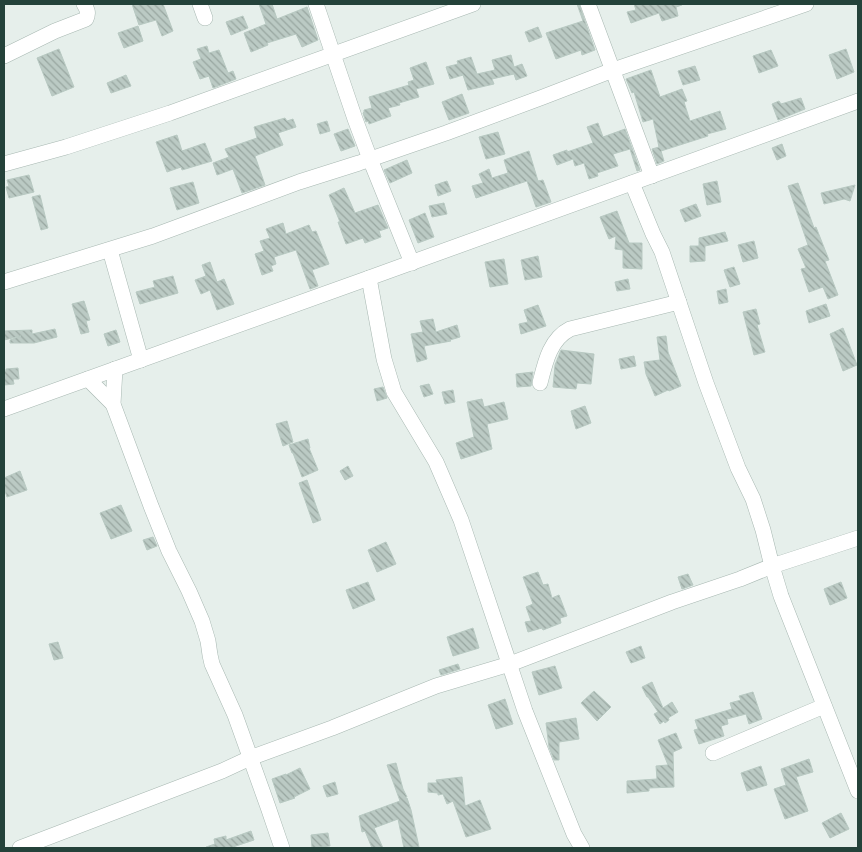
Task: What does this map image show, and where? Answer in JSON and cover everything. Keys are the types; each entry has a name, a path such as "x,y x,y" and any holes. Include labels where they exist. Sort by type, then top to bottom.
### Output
{"street":[{"path":"4,56 86,18 88,12 84,4"},
{"path":"316,4 370,159 412,263"},
{"path":"4,164 66,147 170,113 333,54 436,10 473,4"},
{"path":"588,4 652,176"},
{"path":"4,282 153,236 299,182 526,104 613,70 806,4"},
{"path":"4,409 858,101"},
{"path":"632,183 662,252 706,383 738,468 753,500 781,596 858,791"},
{"path":"110,250 140,360"},
{"path":"370,278 384,359 394,392 436,462 461,520 525,711 574,834 582,848"},
{"path":"540,383 550,351 563,333 570,329 679,302"},
{"path":"115,369 113,404 169,551 202,621 212,664 235,715 282,848"},
{"path":"88,379 113,404"},
{"path":"20,848 436,686 510,664 672,602 772,566 858,538"},
{"path":"713,753 824,706"}],"building":[{"path":"132,4 163,4 173,31 162,36 156,20 139,25"},
{"path":"259,4 272,4 277,19 307,7 318,40 302,47 296,34 267,43 268,45 251,52 244,33 266,24"},
{"path":"577,4 579,4 595,50 582,55 581,50 556,59 546,33 583,21"},
{"path":"634,4 682,5 676,7 678,16 662,21 659,13 631,23 627,12 636,10"},
{"path":"243,16 248,28 231,35 226,22"},
{"path":"138,26 143,41 124,48 118,33"},
{"path":"538,27 542,37 529,42 525,32"},
{"path":"207,46 209,53 219,50 228,73 233,71 236,79 213,88 209,76 200,79 193,62 201,59 197,49"},
{"path":"59,49 74,87 52,96 37,58"},
{"path":"846,49 854,72 837,79 829,55"},
{"path":"771,50 778,66 759,73 753,56"},
{"path":"511,55 514,67 522,64 527,76 516,80 514,74 492,79 494,84 468,90 463,75 450,79 446,67 458,64 457,61 471,57 477,74 495,70 492,60"},
{"path":"426,62 434,84 416,89 419,97 388,108 391,116 369,124 368,121 366,122 364,110 372,108 369,97 409,85 408,82 414,80 410,68"},
{"path":"695,66 700,80 683,85 678,71"},
{"path":"651,70 660,97 682,89 687,101 684,102 690,121 720,111 726,129 661,151 664,161 657,164 652,149 659,147 653,119 643,122 634,92 632,93 626,79"},
{"path":"126,75 131,86 111,93 107,83"},
{"path":"462,94 469,113 449,120 442,102"},
{"path":"801,98 805,109 778,120 772,104 779,101 781,104"},
{"path":"285,118 287,121 293,119 296,127 278,133 283,145 255,156 265,185 242,193 233,169 217,175 213,163 229,157 225,149 257,138 254,127"},
{"path":"327,121 330,131 320,134 317,124"},
{"path":"598,123 603,137 625,129 640,170 637,171 630,149 613,154 618,166 597,173 598,176 589,179 584,163 575,166 573,159 557,165 553,155 593,143 587,127"},
{"path":"348,129 355,146 341,151 334,134"},
{"path":"498,132 505,154 486,159 479,137"},
{"path":"177,135 182,151 205,143 212,161 182,170 181,167 167,172 156,142"},
{"path":"782,144 786,156 777,160 772,148"},
{"path":"529,151 538,181 543,180 551,202 536,207 527,181 476,198 472,186 483,183 479,174 489,169 492,178 508,173 504,160"},
{"path":"407,160 412,173 390,183 384,170"},
{"path":"29,175 34,192 9,198 6,187 9,186 7,180"},
{"path":"447,181 451,191 438,196 435,185"},
{"path":"717,181 721,202 707,205 703,184"},
{"path":"193,182 199,203 177,210 170,188"},
{"path":"798,183 814,228 816,227 829,260 825,261 838,295 828,299 823,287 809,292 801,269 806,268 798,249 808,245 788,186"},
{"path":"855,185 850,201 844,199 824,204 821,193"},
{"path":"344,188 355,213 378,205 388,228 379,231 381,237 365,243 363,238 346,244 338,222 340,222 329,195"},
{"path":"40,195 48,228 41,230 32,197"},
{"path":"444,203 447,214 432,217 429,206"},
{"path":"696,204 701,216 685,222 680,210"},
{"path":"617,211 629,243 642,243 642,269 623,268 623,250 615,249 616,236 609,239 600,217"},
{"path":"425,213 434,237 418,243 409,220"},
{"path":"283,223 286,234 309,225 312,232 316,231 329,264 312,270 318,286 310,289 296,250 274,257 276,264 271,266 273,271 262,275 255,254 264,251 260,241 270,238 266,229"},
{"path":"725,232 728,241 705,246 705,261 690,262 690,246 699,246 699,238"},
{"path":"754,241 758,258 743,262 738,245"},
{"path":"538,256 542,277 525,280 521,260"},
{"path":"504,259 508,284 490,287 485,262"},
{"path":"210,262 217,282 224,279 234,304 217,310 210,290 201,294 195,280 206,276 202,265"},
{"path":"734,267 740,284 730,287 724,270"},
{"path":"173,276 178,293 140,304 136,292 155,287 153,281"},
{"path":"628,279 630,289 617,291 615,282"},
{"path":"726,289 728,302 719,304 717,291"},
{"path":"84,301 90,320 86,321 89,332 81,334 72,304"},
{"path":"826,304 830,316 809,323 806,311"},
{"path":"538,305 546,326 521,334 519,324 528,322 524,310"},
{"path":"756,309 760,324 757,325 765,352 754,355 743,312"},
{"path":"433,319 436,332 457,325 460,337 451,341 424,346 427,359 417,362 411,334 423,332 420,321"},
{"path":"843,328 857,365 843,371 830,334"},
{"path":"55,329 57,337 34,343 10,343 10,340 21,336 4,340 4,331 32,330 32,334"},
{"path":"116,330 120,342 108,346 104,334"},
{"path":"666,336 668,352 681,386 655,396 646,374 644,362 660,360 657,337"},
{"path":"561,350 594,354 591,384 577,383 576,389 553,387 555,365"},
{"path":"634,356 636,366 621,369 619,359"},
{"path":"18,368 19,379 13,379 14,384 4,385 4,371 6,369"},
{"path":"533,372 531,386 517,387 516,374"},
{"path":"429,384 433,394 424,397 420,386"},
{"path":"383,387 387,398 377,401 374,389"},
{"path":"453,390 455,402 445,404 442,392"},
{"path":"482,399 484,407 504,402 508,419 487,424 492,449 461,459 456,443 474,437 467,402"},
{"path":"585,406 591,423 576,429 571,411"},
{"path":"287,421 293,442 283,446 276,424"},
{"path":"308,439 309,448 318,470 302,477 289,445"},
{"path":"348,466 353,476 345,480 340,471"},
{"path":"20,471 27,490 7,497 4,488 4,478"},
{"path":"307,480 321,520 313,523 299,483"},
{"path":"121,505 132,531 111,539 100,513"},
{"path":"153,537 157,546 147,550 143,540"},
{"path":"386,542 396,564 377,572 368,550"},
{"path":"538,572 543,585 548,584 552,598 559,595 567,616 560,618 561,623 543,630 542,628 528,632 525,622 531,621 526,607 533,604 523,577"},
{"path":"688,574 693,585 682,589 678,577"},
{"path":"368,582 375,600 353,609 346,590"},
{"path":"841,582 847,598 830,605 824,589"},
{"path":"473,628 479,648 453,656 447,637"},
{"path":"58,642 63,658 54,660 49,644"},
{"path":"641,646 645,658 631,663 626,652"},
{"path":"458,664 460,669 441,675 439,670"},
{"path":"555,666 562,688 539,695 532,672"},
{"path":"652,682 663,708 672,702 678,712 668,718 669,720 665,723 664,721 660,724 654,714 658,712 642,687"},
{"path":"594,691 611,707 597,721 581,703"},
{"path":"753,692 762,719 749,724 746,714 727,719 728,724 721,726 724,736 699,744 694,730 698,729 695,720 732,709 730,703 741,700 739,696"},
{"path":"505,699 513,724 496,729 488,705"},
{"path":"576,718 579,739 559,742 559,760 554,760 549,747 546,723"},
{"path":"676,733 682,748 673,752 674,787 649,788 649,791 627,793 627,781 657,779 656,766 668,765 658,740"},
{"path":"809,759 813,772 796,777 808,811 785,819 774,789 786,785 781,769"},
{"path":"396,763 411,810 419,847 404,848 398,819 374,828 383,848 372,848 365,831 362,832 359,816 400,801 387,765"},
{"path":"761,766 767,785 747,791 741,773"},
{"path":"300,768 310,789 295,798 280,803 272,779"},
{"path":"462,777 465,806 480,800 491,829 466,837 453,801 447,804 443,794 438,795 438,793 428,792 428,783 437,783 436,780"},
{"path":"335,782 338,794 327,797 323,786"},
{"path":"841,813 849,829 830,838 822,823"},
{"path":"251,831 254,840 230,848 206,848 215,844 214,839 226,836 226,840"},
{"path":"328,833 330,846 312,848 311,835"}]}
